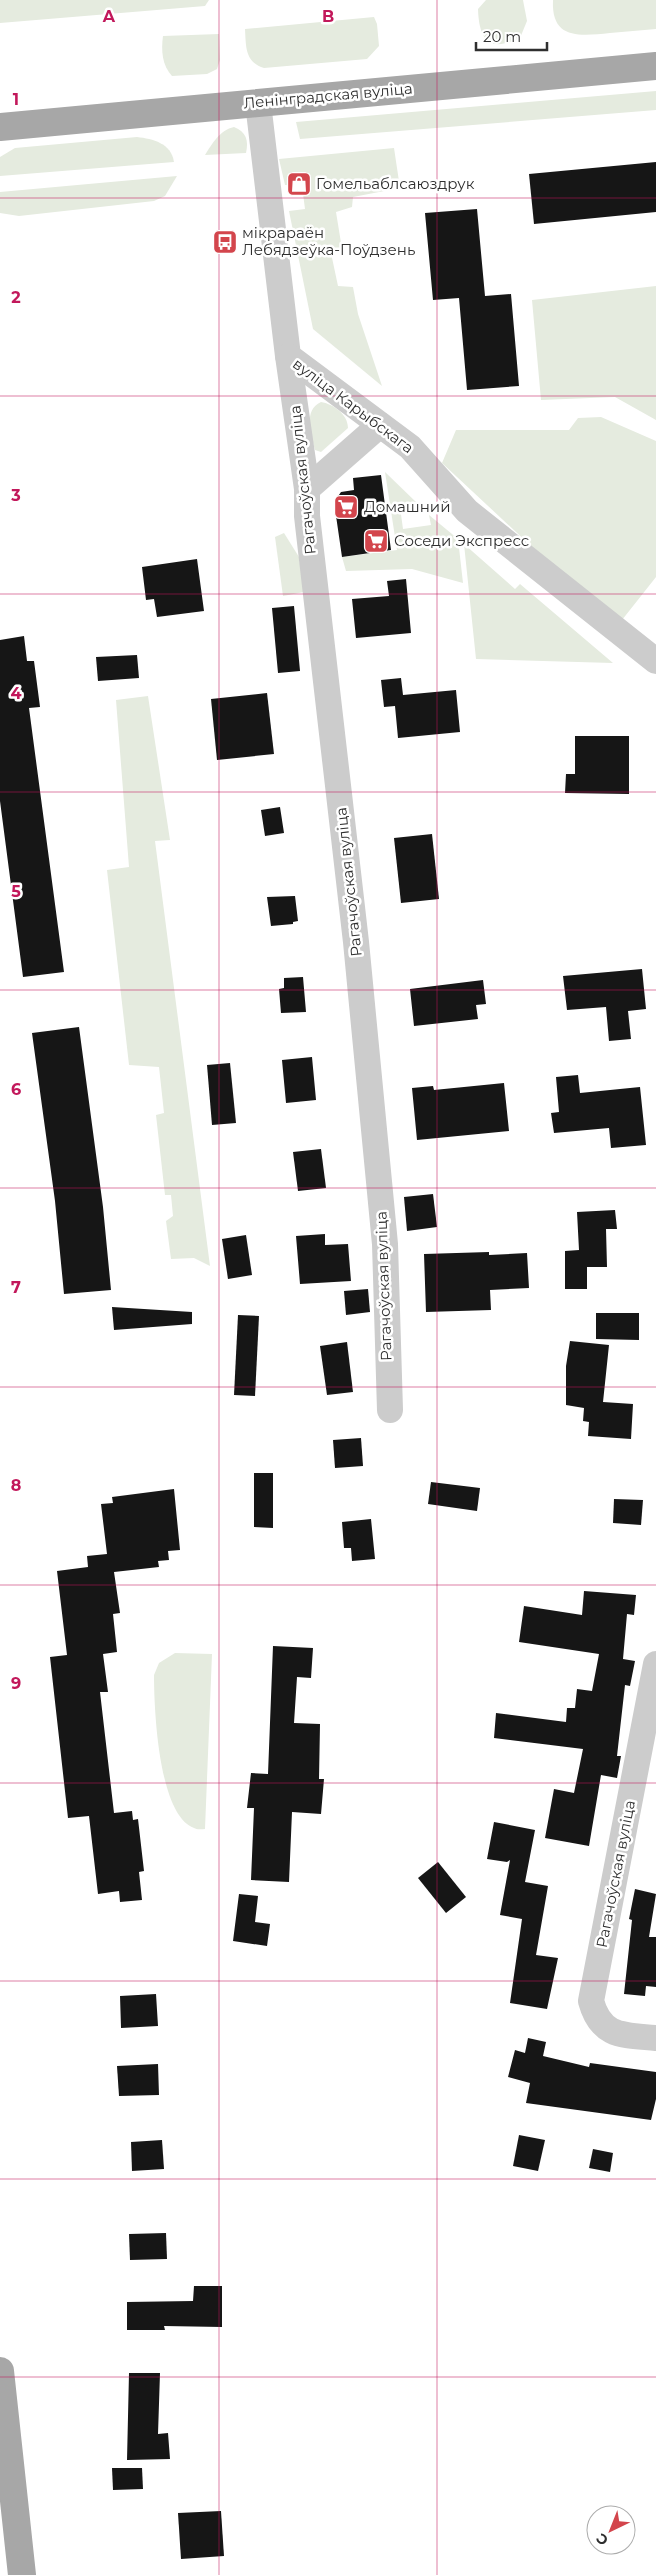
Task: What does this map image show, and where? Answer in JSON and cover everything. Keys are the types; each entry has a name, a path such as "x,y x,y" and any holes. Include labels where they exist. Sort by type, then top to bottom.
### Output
{"main road":[{"name":"Ленінградская вуліца","path":"0,127 656,66"},
{"path":"0,2371 22,2575"}],"street":[{"name":"вуліца Карыбскага","path":"258,103 288,356 410,447 467,511 656,661"},
{"name":"Рагачоўская вуліца","path":"288,356 307,489 308,523 356,942 385,1244 390,1410"},
{"path":"307,489 380,425"},
{"name":"Рагачоўская вуліца","path":"656,1664 591,2001 596,2018 617,2034 656,2038"}],"shaded area":[{"path":"0,0 209,0 205,6 0,23"},
{"path":"486,0 523,0 527,21 520,38 501,44 493,44 488,41 481,29 478,9"},
{"path":"553,0 656,0 656,29 588,35 570,33 562,29 557,22"},
{"path":"374,17 377,24 379,46 367,59 264,68 253,62 248,53 245,29"},
{"path":"219,34 220,60 217,69 207,74 172,76 163,58 163,36"},
{"path":"656,91 656,110 300,139 296,122"},
{"path":"234,127 246,137 246,153 205,155 221,134"},
{"path":"137,137 149,139 165,146 169,150 174,162 0,176 0,157 15,148"},
{"path":"394,148 400,188 353,197 352,207 336,212 342,249 331,253 338,286 353,287 358,314 382,386 313,329 289,211 305,209 302,186 285,185 279,159"},
{"path":"177,176 165,196 154,201 19,216 0,213 0,192"},
{"path":"656,286 656,420 615,397 541,400 532,300"},
{"path":"321,402 339,410 345,418 348,428 321,452 315,450 310,416 315,406"},
{"path":"601,417 656,441 656,577 622,620 532,547 442,463 456,430 569,430 578,418"},
{"path":"385,472 418,504 400,507 403,529 431,525 429,515 458,539 463,583 412,569 346,571 342,557 397,550"},
{"path":"284,533 299,557 304,592 283,596 275,537"},
{"path":"464,544 515,589 520,584 613,663 476,659"},
{"path":"148,696 170,840 155,841 210,1266 194,1258 171,1259 166,1221 173,1216 171,1195 165,1195 156,1115 164,1113 159,1067 129,1065 107,870 129,867 116,700"},
{"path":"175,1653 212,1654 205,1829 195,1829 182,1819 173,1803 160,1759 155,1711 154,1675 159,1663"}],"building":[{"path":"656,162 656,212 534,224 529,174"},
{"path":"477,209 485,296 511,294 519,386 467,390 459,298 433,300 425,213"},
{"path":"381,475 391,550 342,557 334,502 341,492 354,490 353,478"},
{"path":"197,559 204,611 157,617 154,599 146,600 142,567"},
{"path":"406,579 411,633 356,638 352,599 389,596 387,581"},
{"path":"294,606 300,671 278,673 272,608"},
{"path":"24,636 27,661 34,661 40,707 29,708 64,972 23,977 0,801 0,640"},
{"path":"137,655 139,678 98,681 96,657"},
{"path":"401,678 403,695 456,690 460,732 398,738 395,706 384,707 381,680"},
{"path":"267,693 274,754 217,760 211,699"},
{"path":"575,736 629,736 629,794 565,793 566,774 575,774"},
{"path":"280,807 284,833 265,836 261,810"},
{"path":"432,834 439,899 401,903 394,838"},
{"path":"295,896 298,921 293,922 293,924 271,926 267,897"},
{"path":"642,969 646,1009 628,1011 631,1039 609,1041 606,1007 567,1010 563,976"},
{"path":"303,977 306,1012 281,1013 279,989 284,988 284,978"},
{"path":"483,980 486,1004 476,1005 478,1019 414,1026 410,989"},
{"path":"79,1027 103,1207 111,1290 64,1294 55,1201 32,1033"},
{"path":"312,1057 316,1100 286,1103 282,1060"},
{"path":"230,1063 236,1123 212,1125 207,1065"},
{"path":"578,1075 580,1093 640,1087 646,1145 611,1148 609,1128 554,1133 551,1113 559,1112 556,1077"},
{"path":"504,1083 509,1131 417,1140 412,1088 433,1086 434,1090"},
{"path":"321,1149 326,1188 298,1191 293,1152"},
{"path":"433,1194 437,1227 407,1231 404,1197"},
{"path":"615,1210 617,1229 606,1229 607,1267 587,1267 587,1289 565,1289 565,1251 579,1250 577,1212"},
{"path":"325,1234 325,1245 348,1244 351,1281 300,1284 296,1236"},
{"path":"246,1235 252,1275 228,1279 222,1239"},
{"path":"489,1252 489,1255 527,1253 529,1288 490,1290 491,1310 426,1312 424,1254"},
{"path":"368,1289 370,1312 346,1315 344,1291"},
{"path":"112,1307 192,1312 192,1324 114,1330"},
{"path":"596,1313 639,1313 639,1340 596,1339"},
{"path":"238,1315 259,1316 255,1396 234,1395"},
{"path":"570,1341 609,1345 603,1402 633,1404 631,1439 588,1436 589,1422 583,1421 584,1408 566,1405 566,1366"},
{"path":"347,1342 353,1392 327,1395 320,1346"},
{"path":"361,1438 363,1466 335,1468 333,1440"},
{"path":"254,1473 273,1473 273,1528 254,1527"},
{"path":"431,1482 480,1488 477,1511 428,1504"},
{"path":"174,1489 180,1550 168,1551 169,1560 158,1561 159,1567 114,1572 120,1613 113,1614 117,1652 103,1654 108,1692 100,1692 114,1813 132,1811 133,1820 138,1819 144,1871 139,1872 142,1900 120,1902 119,1891 98,1894 89,1816 68,1818 50,1657 67,1655 57,1571 88,1567 87,1556 107,1554 101,1504 113,1503 112,1497"},
{"path":"614,1499 643,1500 641,1525 613,1523"},
{"path":"371,1519 375,1559 352,1561 351,1548 344,1548 342,1522"},
{"path":"584,1591 636,1595 634,1615 627,1614 623,1659 635,1661 630,1686 625,1685 617,1756 621,1756 617,1778 601,1775 589,1846 545,1838 554,1789 574,1793 583,1749 494,1738 496,1713 566,1722 567,1708 575,1708 577,1689 592,1691 599,1654 519,1642 524,1606 582,1615"},
{"path":"273,1646 313,1648 311,1678 297,1677 294,1723 320,1724 319,1779 324,1779 321,1814 292,1812 289,1882 251,1880 254,1808 247,1808 251,1773 268,1774"},
{"path":"494,1822 535,1830 525,1882 548,1886 536,1955 558,1958 547,2009 510,2003 522,1919 500,1915 510,1860 507,1862 487,1859"},
{"path":"438,1862 466,1897 446,1913 418,1878"},
{"path":"635,1889 656,1894 649,1937 656,1937 656,1987 646,1986 645,1996 624,1994 632,1920 629,1919"},
{"path":"239,1894 258,1896 255,1922 270,1924 267,1946 233,1941"},
{"path":"156,1994 158,2026 121,2028 120,1996"},
{"path":"528,2038 546,2042 543,2056 589,2067 590,2063 656,2072 656,2099 651,2120 526,2103 530,2083 508,2077 515,2050 525,2053"},
{"path":"158,2064 159,2095 119,2096 117,2066"},
{"path":"519,2135 545,2140 538,2171 513,2166"},
{"path":"162,2140 164,2169 132,2171 131,2142"},
{"path":"593,2149 613,2153 610,2172 589,2168"},
{"path":"166,2233 167,2259 130,2260 129,2234"},
{"path":"194,2286 222,2286 222,2327 164,2326 165,2330 127,2330 127,2302 193,2301"},
{"path":"129,2373 160,2373 158,2434 168,2433 170,2459 127,2460"},
{"path":"112,2468 142,2468 143,2489 113,2490"},
{"path":"221,2511 224,2556 181,2559 178,2513"}],"place":[{"name":"Гомельаблсаюздрук","path":"299,184"},
{"name":"мікрараён Лебядзеўка-Поўдзень","path":"225,242"},
{"name":"Домашний","path":"346,507"},
{"name":"Соседи Экспресс","path":"376,541"}]}
